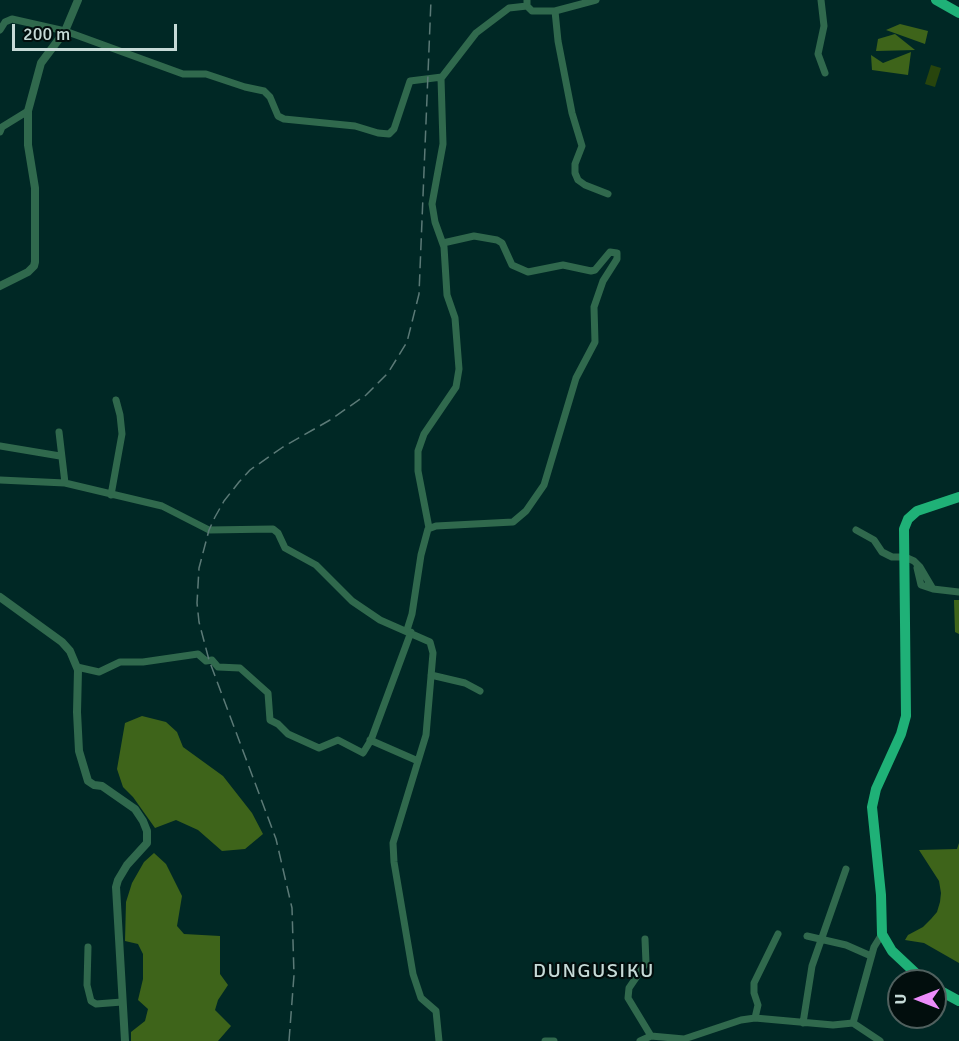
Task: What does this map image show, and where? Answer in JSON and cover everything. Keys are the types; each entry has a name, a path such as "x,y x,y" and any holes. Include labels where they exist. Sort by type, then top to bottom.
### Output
{"main road":[{"path":"936,0 958,9"},
{"path":"911,969 892,951 882,934 880,883 872,807 876,789 901,734 906,716 908,558 903,534 908,519 922,508 959,497"}],"street":[{"path":"0,286 28,272 35,262 35,188 28,145 28,111 41,63 65,31 78,0"},
{"path":"77,667 99,672 120,662 143,662 198,654 206,661 212,660 218,667 240,668 268,693 270,720 288,734 318,748 338,740 362,753 365,752 409,631 420,555 429,528 418,471 418,451 424,434 456,387 459,369 454,314 447,295 443,243 435,222 432,204 443,144 441,78 476,33 511,7 527,3 532,11 555,11 596,0"},
{"path":"821,0 824,26 819,54 825,73"},
{"path":"555,11 558,41 572,113 582,146 575,164 575,173 578,180 585,185 608,194"},
{"path":"0,30 6,22 12,19 65,31 183,74 206,74 264,91 270,97 279,116 284,119 355,126 383,134 393,132 410,81 441,78"},
{"path":"0,132 5,126 28,111"},
{"path":"429,528 513,522 538,496 549,472 577,374 595,342 594,307 603,281 617,259 617,253 610,252 591,272 563,265 528,272 512,265 502,243 497,240 474,236 443,243"},
{"path":"111,495 122,434 116,400"},
{"path":"58,432 65,483"},
{"path":"0,446 60,456"},
{"path":"0,480 65,483 162,506 209,530 273,529 279,533 285,548 316,565 352,601 380,620 430,642 433,649 426,735 394,836 393,853 413,974 421,998 436,1011 439,1041"},
{"path":"856,530 874,540 882,552 892,557 908,558 920,567 933,589 959,592"},
{"path":"0,597 66,646 77,667 79,751 88,781 102,786 135,809 147,831 147,843 127,865 116,887 125,1041"},
{"path":"431,675 465,683 480,691"},
{"path":"370,740 417,761"},
{"path":"803,1023 810,972 846,869"},
{"path":"755,1018 758,1005 754,983 778,934"},
{"path":"853,1023 871,956 882,934"},
{"path":"807,936 846,945 871,956"},
{"path":"645,939 646,963 629,988 628,998 651,1036"},
{"path":"88,946 87,985 92,1001 96,1004 123,1002"},
{"path":"640,1041 651,1036 684,1039 741,1020 755,1018 833,1025 853,1023 880,1041"},
{"path":"545,1041 554,1041"}],"green space":[{"path":"900,24 928,31 925,44 886,30"},
{"path":"895,34 915,50 876,51 878,39"},
{"path":"911,52 908,75 872,70 871,55 883,63"},
{"path":"931,65 941,68 935,87 925,84"},
{"path":"954,600 959,600 959,634 955,632"},
{"path":"142,716 166,722 177,732 183,747 223,776 252,813 263,834 245,849 222,851 198,830 176,820 155,828 123,787 117,769 125,723"},
{"path":"959,843 959,963 924,943 905,940 908,935 923,927 931,919 937,912 940,902 939,881 919,850 957,849"},
{"path":"154,853 166,864 182,896 177,926 184,934 220,936 220,974 228,985 218,1000 215,1010 231,1026 218,1041 131,1041 131,1032 145,1021 148,1009 138,1000 143,979 143,954 138,944 125,941 126,902 132,883 144,862"}],"railway":[{"path":"289,1041 294,975 292,908 276,839 209,660 199,622 197,603 199,568 209,530 215,517 224,501 250,470 366,395 388,373 407,342 419,294 431,0"}],"district":[{"name":"DUNGUSIKU","path":"594,972"}]}
